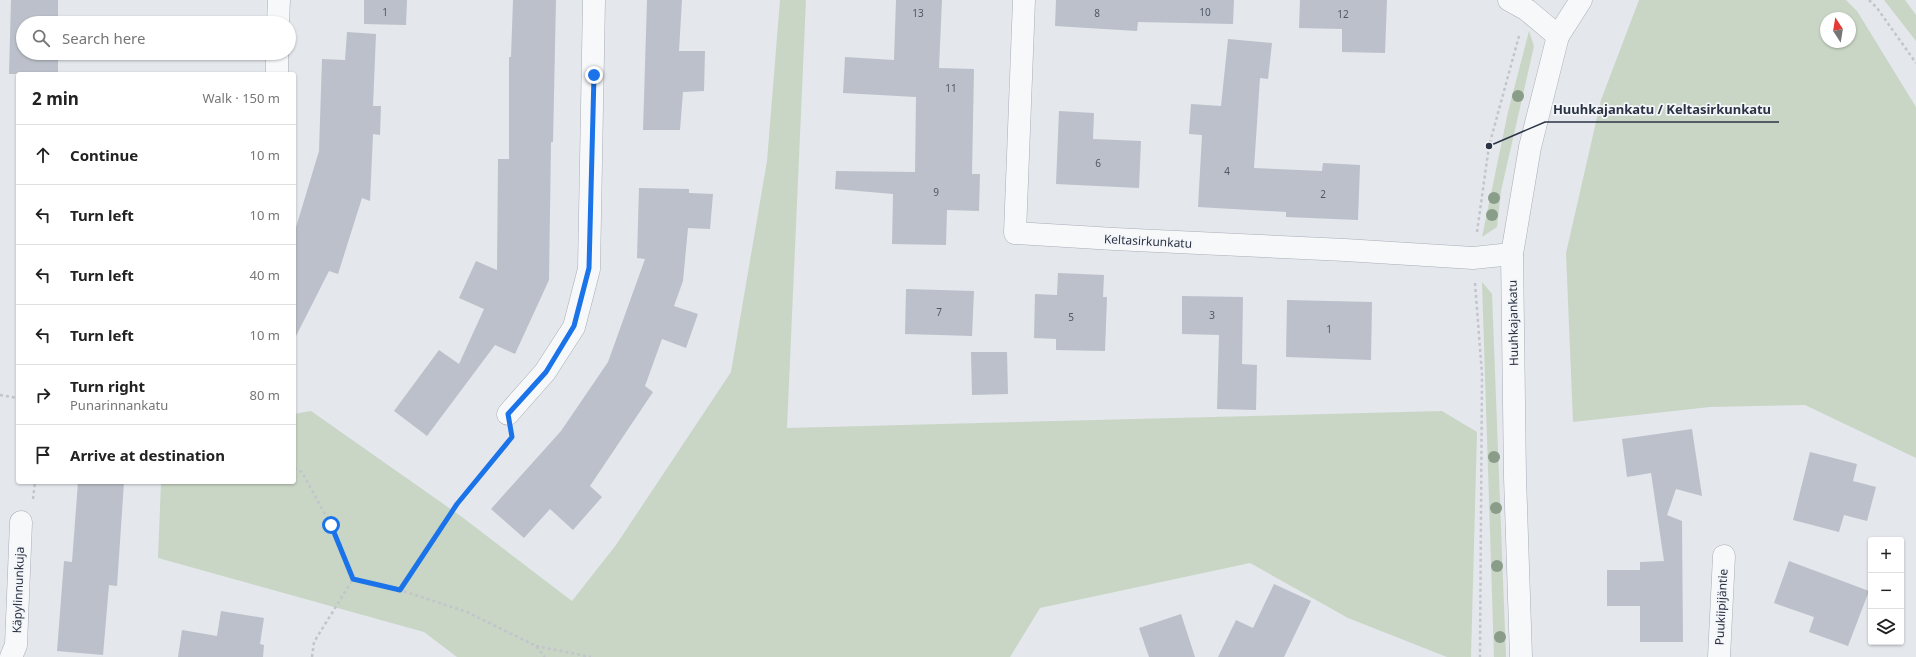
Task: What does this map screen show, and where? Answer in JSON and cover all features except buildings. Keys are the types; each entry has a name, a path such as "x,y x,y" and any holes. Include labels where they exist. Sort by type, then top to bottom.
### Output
{"street":[{"path":"278,16 279,0"},
{"path":"508,414 546,372 574,326 589,268 594,0"},
{"name":"Keltasirkunkatu","path":"1024,0 1015,233 1127,240 1352,250 1473,258 1512,254"},
{"path":"1509,0 1527,10 1558,36"},
{"name":"Huuhkajankatu","path":"1521,657 1515,477 1512,254 1530,148 1558,36 1581,0"},
{"path":"276,72 277,60"},
{"name":"Käpylinnunkuja","path":"11,657 16,645 21,522"},
{"name":"Puukiipijäntie","path":"1719,657 1724,556"}],"path":[{"path":"1870,0 1916,64"},
{"path":"0,395 16,398"},
{"path":"400,590 457,504 512,437 508,414"},
{"path":"296,469 302,472 331,525 353,579"},
{"path":"353,579 400,590 467,612 536,646 590,657"},
{"path":"312,657 314,642 353,579"},
{"path":"536,646 545,657"}],"green space":[{"path":"780,0 806,0 787,428 1442,411 1477,432 1471,657 1447,657 1348,618 1250,563 1040,608 1010,657 457,657 424,632 158,558 161,484 296,484 296,414 311,411 462,517 572,601 616,545 731,372 767,161"},
{"path":"1639,0 1846,0 1857,11 1916,107 1916,458 1805,405 1710,407 1573,422 1566,253 1601,100"},
{"path":"1884,0 1905,0 1916,15 1916,41"},
{"path":"1529,31 1534,46 1501,191 1497,227 1482,237 1508,112"},
{"path":"1482,282 1492,294 1506,657 1494,657"}],"place":[{"name":"Huuhkajankatu / Keltasirkunkatu","path":"1489,146"}],"route":[{"path":"331,525 346,558 353,579 400,590 457,504 512,437 508,414 546,372 574,326 589,268 594,75"}]}
